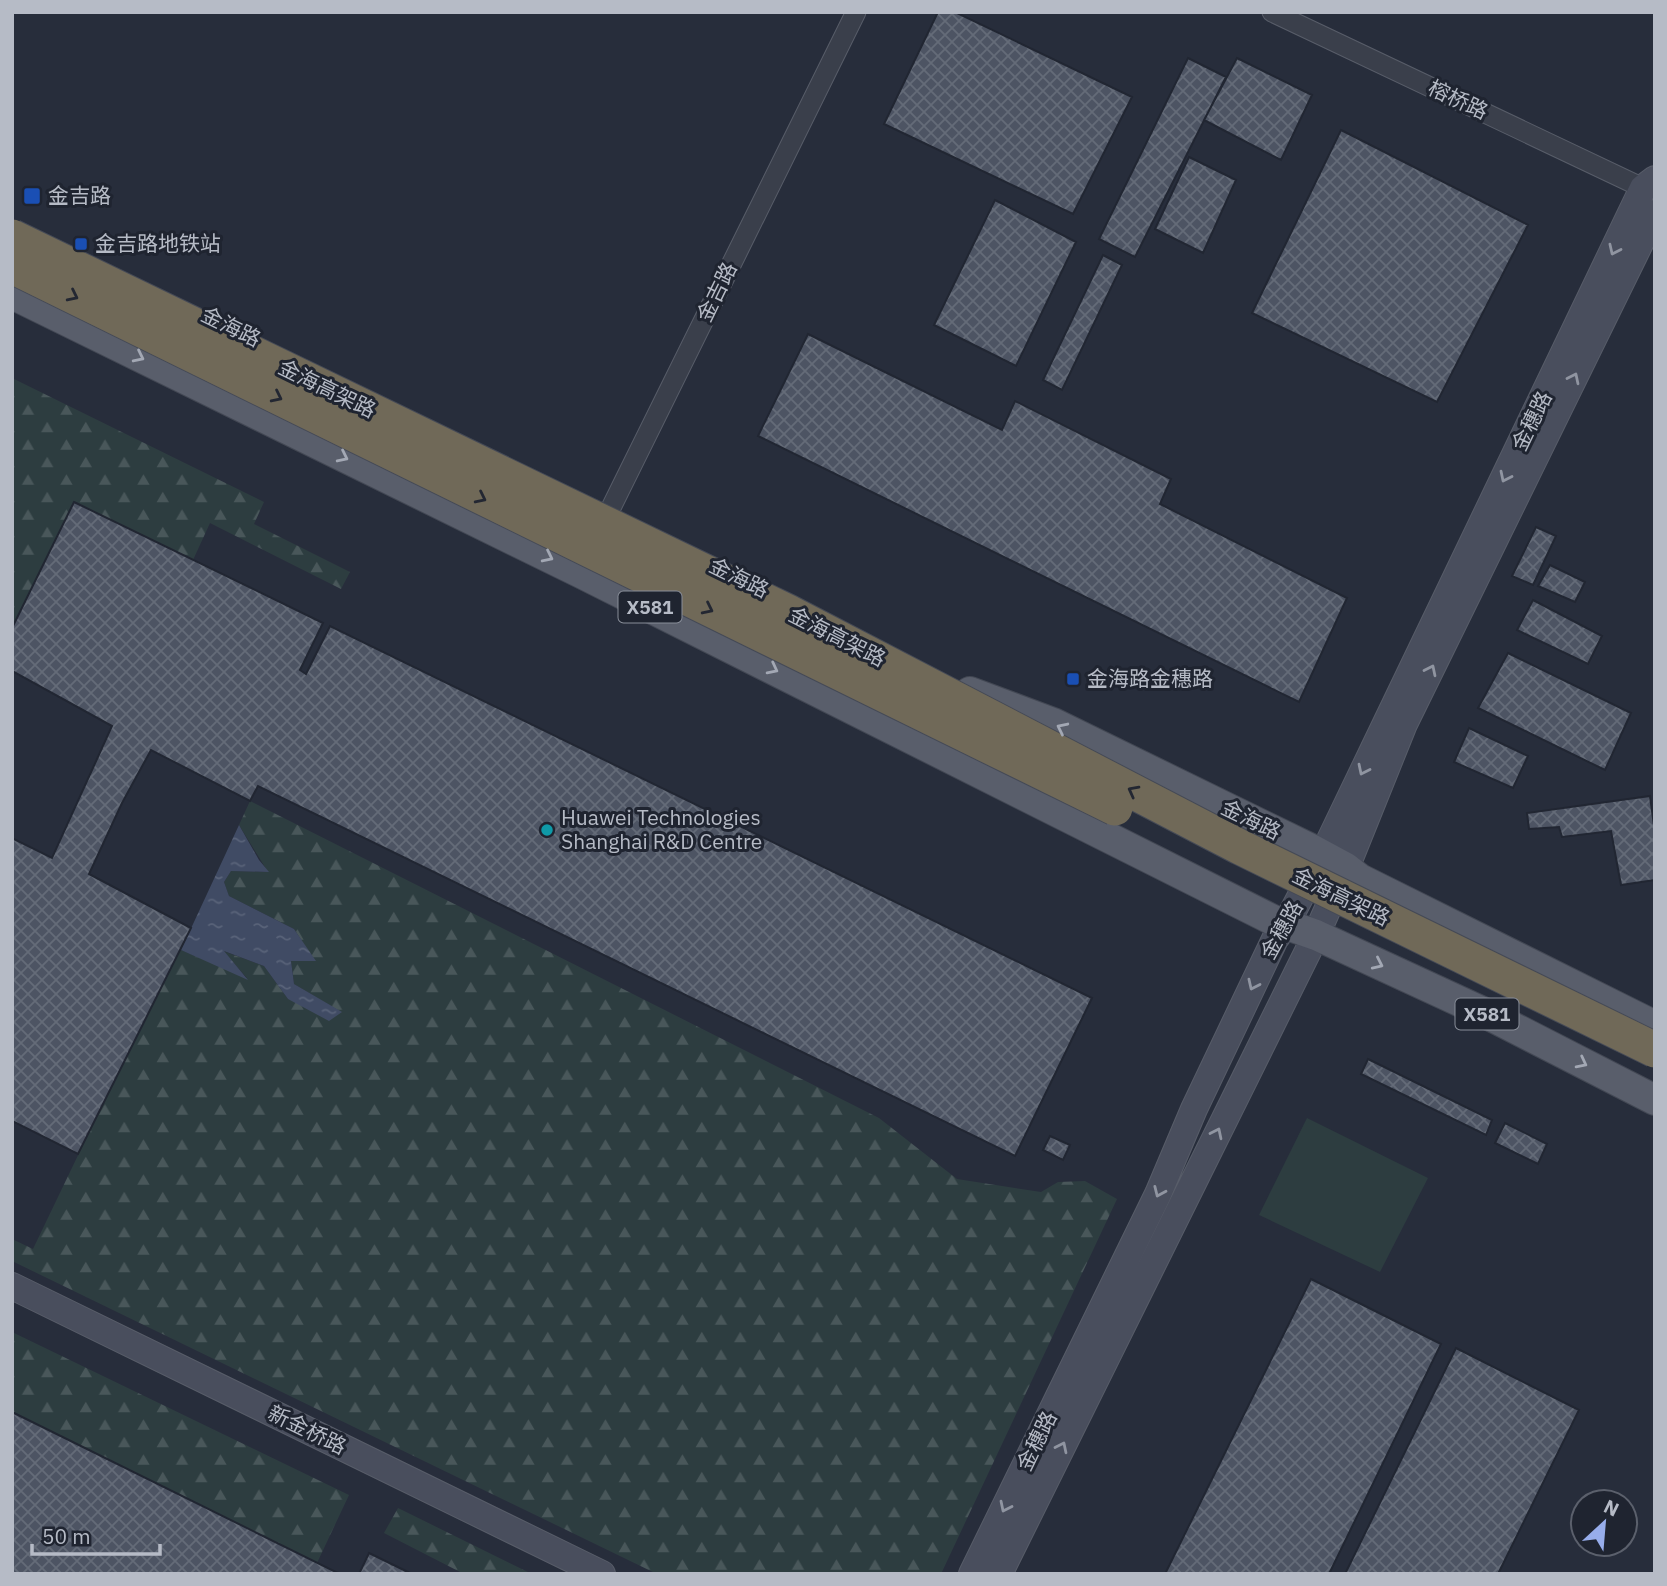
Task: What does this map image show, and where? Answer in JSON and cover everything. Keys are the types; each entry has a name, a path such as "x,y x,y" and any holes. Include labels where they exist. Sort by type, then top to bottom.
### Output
{"highway":[{"name":"金海高架路","path":"12,237 788,612 1240,847 1655,1050"},
{"name":"金海高架路","path":"12,266 1655,1073"},
{"path":"1182,803 1655,1041"}],"main road":[{"name":"金海路","path":"12,220 967,691 1053,723 1334,861 1360,880 1655,1026"},
{"name":"X581","path":"12,294 581,573 1285,926 1316,935 1485,1013 1655,1100"}],"street":[{"name":"金吉路","path":"581,573 608,513 856,12"},
{"name":"榕桥路","path":"1272,12 1651,187"},
{"name":"金穗路","path":"999,1574 1316,935 1334,861 1651,187"},
{"name":"金穗路","path":"972,1574 1158,1194 1194,1109 1270,948 1334,861 1655,213"},
{"name":"新金桥路","path":"12,1286 602,1574"},
{"name":"新金桥路","path":"12,1304 566,1574"}],"green space":[{"path":"12,378 264,502 254,524 350,572 341,589 210,523 193,560 74,502 12,628"},
{"path":"250,801 879,1118 957,1179 1041,1192 1058,1182 1085,1181 1117,1199 941,1574 657,1574 12,1261 12,1239 33,1249 130,1047 191,928 181,950 247,978 223,951 264,966 288,999 341,1012 294,984 291,961 315,961 294,929 229,896 224,882 231,871 268,872 239,825"},
{"path":"1307,1118 1428,1178 1380,1272 1259,1215"},
{"path":"12,1332 349,1495 317,1563 12,1414"},
{"path":"398,1508 532,1574 464,1574 384,1533"}],"water":[{"path":"239,825 269,872 231,871 224,882 229,896 294,929 316,961 291,961 294,984 342,1012 329,1021 288,999 264,966 224,951 248,980 181,950"}],"building":[{"path":"938,12 955,12 1132,97 1073,214 884,124"},
{"path":"1188,58 1226,77 1135,257 1099,239"},
{"path":"1237,58 1312,95 1281,160 1204,120"},
{"path":"1341,130 1528,225 1437,402 1252,313"},
{"path":"1189,157 1236,180 1203,253 1155,229"},
{"path":"995,200 1076,242 1016,366 934,325"},
{"path":"1103,255 1122,265 1062,390 1043,380"},
{"path":"808,334 1002,430 1015,401 1171,479 1160,504 1347,598 1299,702 758,436"},
{"name":"Huawei Technologies Shanghai R&D Centre","path":"74,502 323,623 300,670 306,674 330,626 1092,998 1015,1156 258,786 250,801 151,750 122,803 89,874 191,928 78,1154 12,1121 12,838 52,858 112,726 12,671 12,628"},
{"path":"1536,527 1556,536 1533,585 1512,576"},
{"path":"1550,565 1585,582 1575,602 1538,586"},
{"path":"1533,600 1602,636 1588,664 1517,630"},
{"path":"1508,653 1631,713 1605,770 1478,708"},
{"path":"1469,728 1528,756 1513,788 1454,762"},
{"path":"1650,796 1655,833 1655,880 1621,885 1611,831 1562,837 1559,827 1529,829 1527,813"},
{"path":"1368,1059 1492,1120 1486,1135 1361,1074"},
{"path":"1505,1123 1547,1144 1538,1164 1495,1143"},
{"path":"1050,1136 1070,1145 1063,1160 1043,1150"},
{"path":"1311,1279 1441,1344 1329,1574 1165,1574"},
{"path":"1456,1348 1579,1410 1498,1574 1345,1574"},
{"path":"12,1412 338,1573 12,1574"},
{"path":"369,1553 412,1574 359,1574"}],"place":[{"name":"金吉路","path":"32,196"},
{"name":"金吉路地铁站","path":"81,244"},
{"name":"金海路金穗路","path":"1073,679"},
{"name":"Huawei Technologies Shanghai R&D Centre","path":"547,830"}]}
